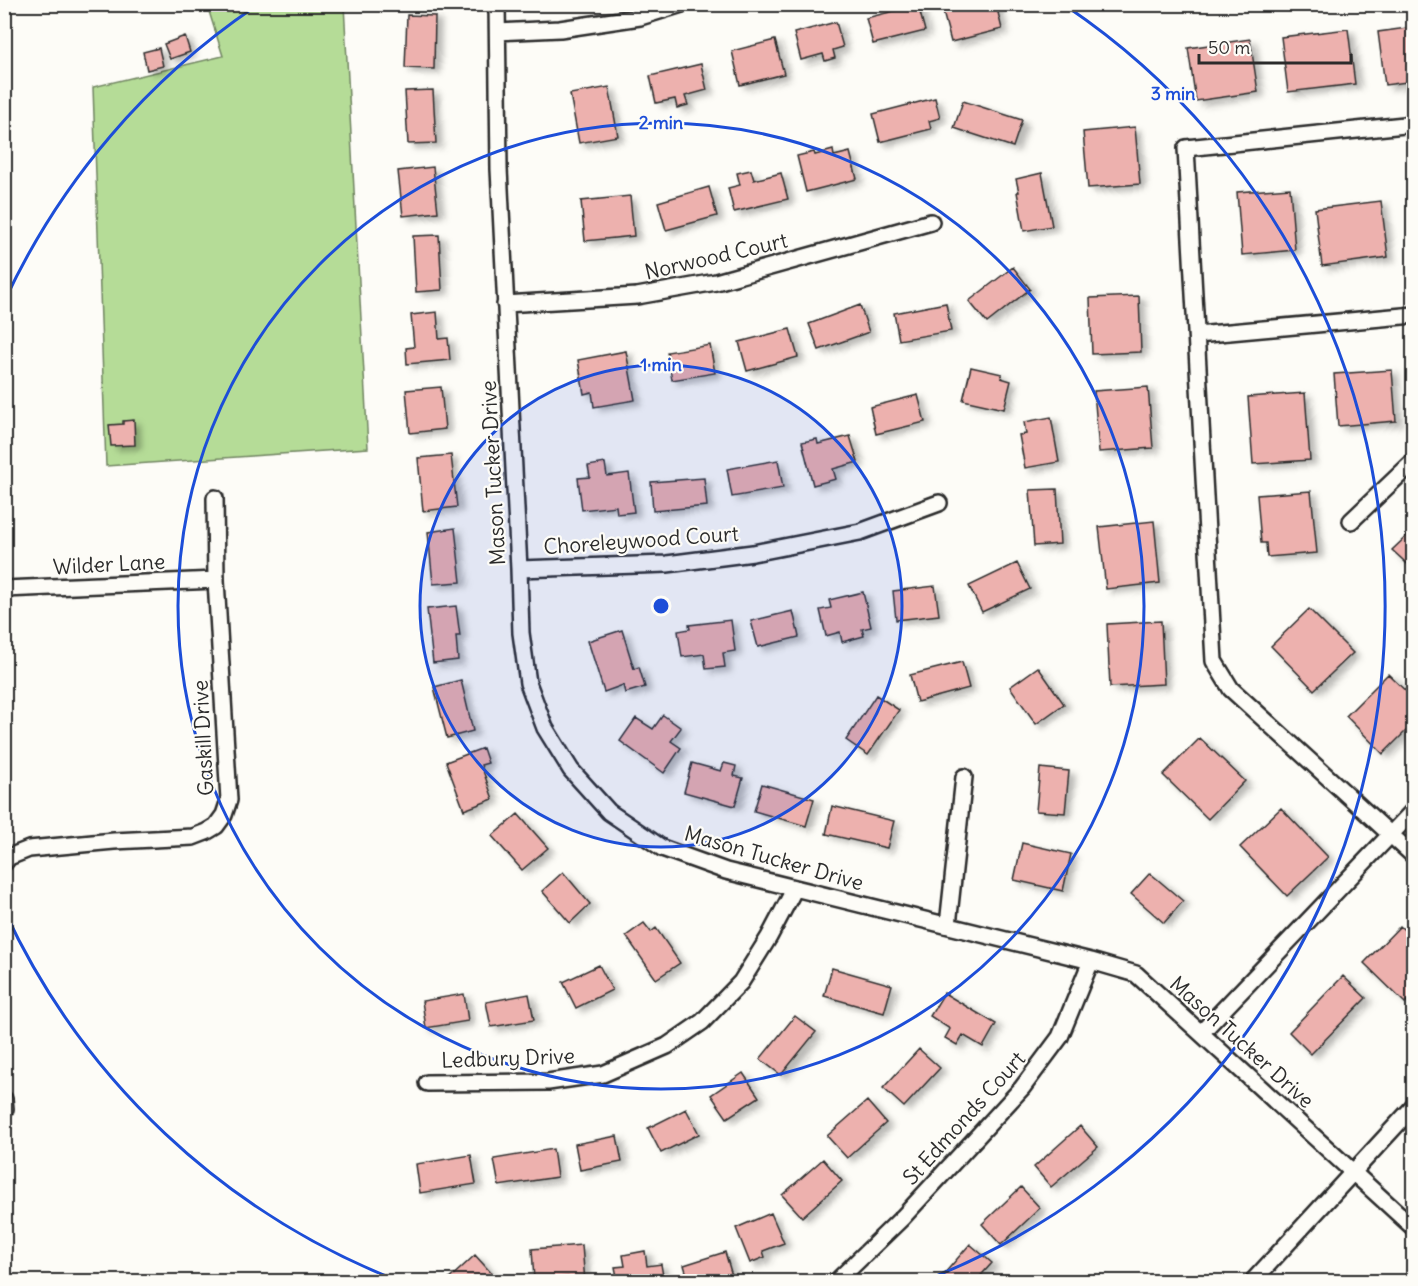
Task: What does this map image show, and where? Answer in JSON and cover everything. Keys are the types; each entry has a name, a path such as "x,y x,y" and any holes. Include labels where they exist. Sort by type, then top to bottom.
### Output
{"street":[{"name":"Mason Tucker Drive","path":"497,4 499,169 521,633 528,683 545,728 571,770 609,812 662,848 726,870 1092,960 1136,974 1413,1228"},
{"path":"498,32 560,29 640,17 682,4"},
{"path":"1413,124 1186,148 1214,661 1231,689 1413,856"},
{"name":"Norwood Court","path":"506,304 637,296 716,282 931,222"},
{"path":"1197,335 1413,315"},
{"path":"1351,521 1413,461"},
{"name":"Gaskill Drive","path":"4,863 9,857 29,849 193,837 216,826 224,815 229,800 216,580 215,498"},
{"name":"Choreleywood Court","path":"519,568 667,564 753,553 860,532 939,503"},
{"name":"Wilder Lane","path":"4,589 216,580"},
{"path":"948,925 964,777"},
{"path":"1201,1034 1413,810"},
{"name":"Ledbury Drive","path":"427,1083 549,1082 603,1074 667,1046 702,1023 741,982 769,937 795,888"},
{"name":"St Edmonds Court","path":"836,1281 903,1217 1022,1088 1060,1037 1092,960"},
{"path":"4,1099 5,1109"},
{"path":"1252,1281 1413,1106"}],"green space":[{"path":"207,5 344,5 368,448 106,466 93,87 223,56"}],"building":[{"path":"975,4 996,4 1002,29 951,42 943,12"},
{"path":"918,5 925,31 873,44 866,18"},
{"path":"407,15 435,16 434,69 405,68"},
{"path":"836,22 843,47 833,50 835,58 825,61 823,54 801,60 794,33"},
{"path":"1414,27 1414,81 1385,85 1378,32"},
{"path":"1348,29 1355,84 1288,92 1281,37"},
{"path":"185,36 190,52 170,59 164,44"},
{"path":"1250,39 1258,92 1196,101 1188,48"},
{"path":"775,40 784,74 740,85 732,51"},
{"path":"159,48 163,66 147,70 143,52"},
{"path":"701,64 707,90 685,96 688,105 677,108 675,99 656,103 650,76"},
{"path":"609,87 618,136 579,143 570,94"},
{"path":"433,90 436,143 408,144 405,91"},
{"path":"935,98 940,118 929,121 931,129 880,142 873,114"},
{"path":"963,101 1022,120 1013,147 954,128"},
{"path":"1135,127 1140,184 1088,188 1083,132"},
{"path":"833,150 834,156 850,152 857,179 806,192 797,156 814,152 815,155"},
{"path":"433,167 438,212 403,216 398,171"},
{"path":"751,170 754,180 781,173 788,199 734,212 728,188 740,185 737,173"},
{"path":"1042,173 1052,226 1024,231 1016,179"},
{"path":"709,187 717,216 666,230 658,202"},
{"path":"1290,188 1295,250 1242,255 1237,192"},
{"path":"630,196 634,236 585,241 581,201"},
{"path":"1381,201 1388,257 1322,266 1315,209"},
{"path":"439,235 442,290 416,292 413,236"},
{"path":"1013,267 1030,289 987,323 969,301"},
{"path":"1139,296 1141,352 1092,354 1090,298"},
{"path":"946,303 951,331 899,340 894,313"},
{"path":"860,305 869,332 819,350 809,324"},
{"path":"437,312 439,339 448,338 450,360 407,364 406,348 414,347 411,315"},
{"path":"790,329 798,357 747,371 739,342"},
{"path":"710,345 715,373 672,380 667,352"},
{"path":"626,351 635,400 594,407 592,392 584,394 578,360"},
{"path":"971,367 1002,374 1001,378 1011,381 1004,409 963,400"},
{"path":"1392,370 1396,421 1338,426 1334,374"},
{"path":"441,387 445,429 410,433 406,390"},
{"path":"1148,387 1153,448 1099,452 1094,391"},
{"path":"1305,393 1310,460 1253,464 1248,397"},
{"path":"918,395 925,422 876,434 870,407"},
{"path":"1051,417 1059,462 1025,468 1019,435 1026,434 1024,422"},
{"path":"134,420 135,445 111,446 109,425"},
{"path":"850,436 858,462 833,469 836,479 813,485 802,442 817,439 818,444"},
{"path":"451,455 457,507 423,511 418,458"},
{"path":"778,460 783,488 732,497 727,469"},
{"path":"605,463 607,476 629,473 634,512 617,514 616,506 582,510 578,478 590,477 588,466"},
{"path":"704,478 707,506 653,511 651,482"},
{"path":"1057,489 1060,544 1034,546 1030,490"},
{"path":"1311,491 1317,553 1267,557 1266,543 1261,543 1257,495"},
{"path":"1154,521 1160,583 1106,589 1099,527"},
{"path":"455,528 461,582 433,584 428,532"},
{"path":"1414,529 1414,570 1392,550"},
{"path":"1017,563 1030,589 982,612 969,586"},
{"path":"935,586 939,615 896,620 893,591"},
{"path":"863,592 871,627 862,629 864,636 842,642 840,632 826,636 820,610 831,608 829,600"},
{"path":"456,606 460,636 456,636 458,660 433,663 427,609"},
{"path":"1309,609 1353,653 1314,690 1271,646"},
{"path":"793,611 799,637 758,647 751,621"},
{"path":"731,620 735,651 723,653 725,667 706,669 704,654 682,657 678,631 690,629 689,625"},
{"path":"1161,621 1164,684 1110,687 1107,624"},
{"path":"622,630 634,669 639,667 645,687 625,693 623,685 604,692 588,641"},
{"path":"962,662 969,688 917,702 910,675"},
{"path":"1038,667 1064,704 1036,724 1010,687"},
{"path":"1388,674 1414,699 1414,723 1383,754 1346,716"},
{"path":"461,680 473,731 447,738 434,687"},
{"path":"876,695 899,710 868,755 846,740"},
{"path":"663,715 681,728 671,741 681,748 664,773 620,741 636,718 653,729"},
{"path":"1200,738 1245,781 1208,819 1163,775"},
{"path":"483,748 488,763 481,765 493,799 464,810 446,762"},
{"path":"692,763 721,771 724,763 736,766 734,776 743,778 735,806 684,792"},
{"path":"1040,768 1069,771 1065,813 1036,811"},
{"path":"762,784 814,799 806,826 754,811"},
{"path":"832,806 894,821 887,848 826,834"},
{"path":"1281,808 1328,857 1287,896 1240,847"},
{"path":"518,814 548,848 522,870 492,836"},
{"path":"1022,843 1071,854 1063,891 1014,880"},
{"path":"563,872 590,904 570,923 542,891"},
{"path":"1150,873 1183,901 1164,923 1131,894"},
{"path":"644,923 651,932 656,928 680,963 656,979 626,936"},
{"path":"1400,926 1414,939 1414,994 1405,1003 1364,963"},
{"path":"599,965 612,990 576,1008 563,982"},
{"path":"832,968 892,985 884,1013 824,996"},
{"path":"1343,976 1366,998 1311,1054 1289,1032"},
{"path":"944,993 996,1024 983,1047 963,1035 957,1045 945,1038 950,1029 930,1016"},
{"path":"464,994 468,1021 426,1028 422,1001"},
{"path":"529,994 534,1020 491,1027 486,1002"},
{"path":"795,1016 816,1032 781,1075 760,1059"},
{"path":"919,1049 940,1068 904,1107 883,1088"},
{"path":"743,1073 759,1097 727,1118 711,1095"},
{"path":"867,1101 886,1123 847,1158 827,1136"},
{"path":"686,1109 699,1134 661,1153 648,1128"},
{"path":"1080,1126 1098,1147 1051,1187 1034,1167"},
{"path":"617,1136 622,1162 580,1170 575,1144"},
{"path":"553,1149 557,1177 499,1186 494,1159"},
{"path":"471,1155 476,1184 420,1193 416,1164"},
{"path":"823,1159 842,1181 802,1217 782,1195"},
{"path":"1021,1187 1040,1208 1001,1245 982,1224"},
{"path":"771,1213 784,1243 763,1251 765,1257 750,1263 736,1228"},
{"path":"970,1244 992,1263 975,1282 937,1282"},
{"path":"582,1245 585,1282 569,1282 568,1277 534,1280 532,1249"},
{"path":"645,1251 647,1266 661,1264 664,1282 618,1282 615,1267 625,1266 623,1255"},
{"path":"725,1252 733,1279 723,1282 689,1282 684,1265"},
{"path":"475,1255 494,1276 488,1282 446,1282"}]}
